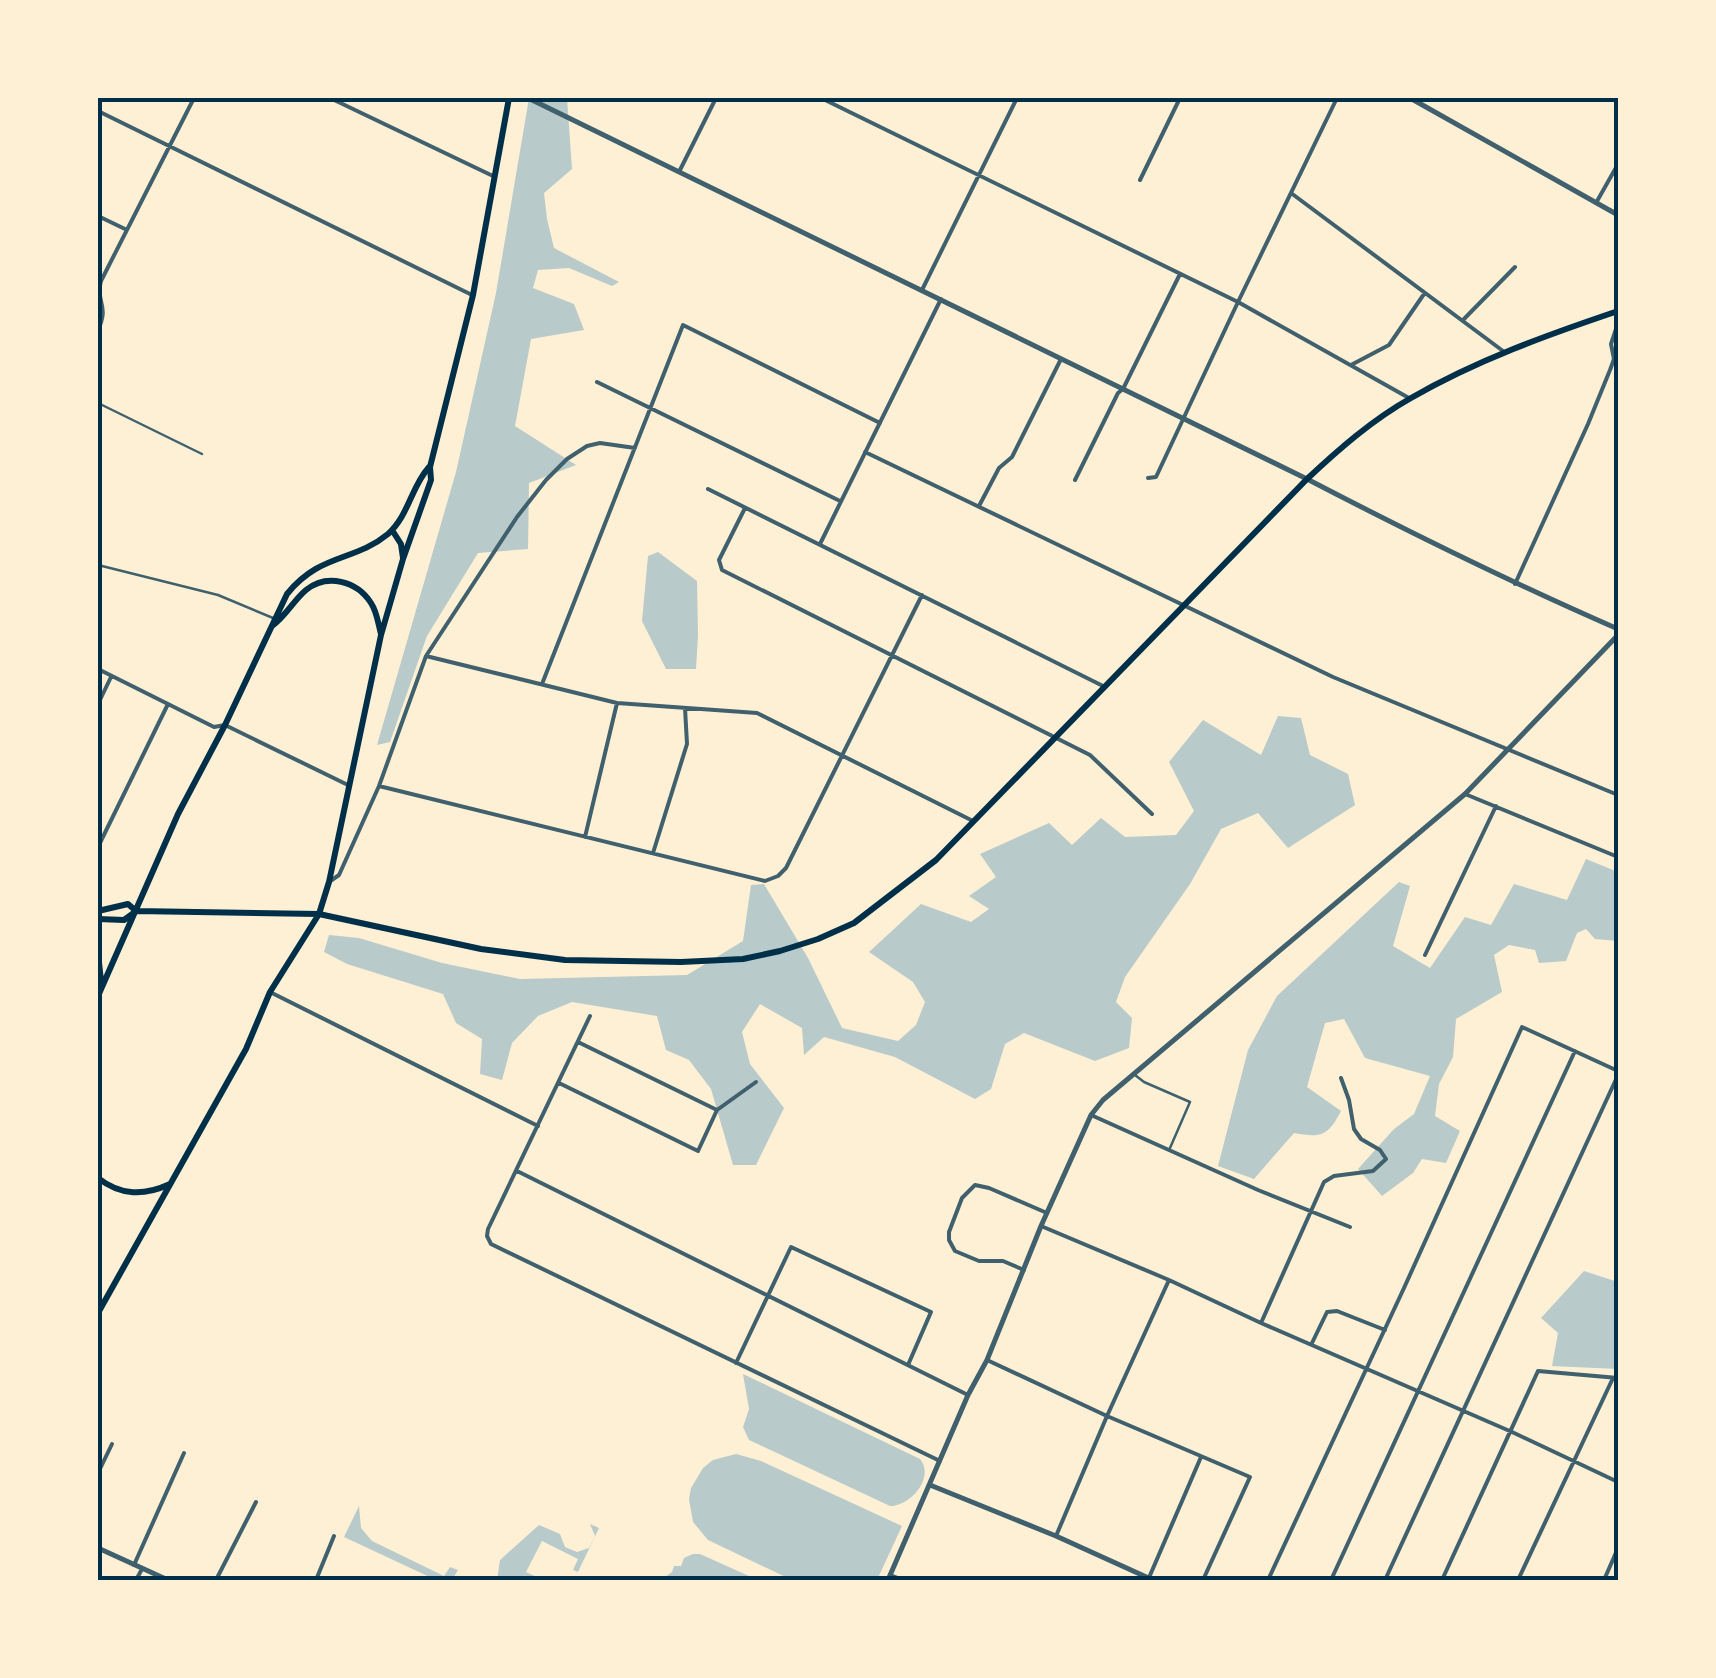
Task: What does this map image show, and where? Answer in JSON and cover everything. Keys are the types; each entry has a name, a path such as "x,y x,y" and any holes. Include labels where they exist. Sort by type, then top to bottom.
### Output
{"main road":[{"path":"98,1313 246,1049 270,992 318,914 329,882 381,635 431,480 430,466 472,295 509,98"},
{"path":"98,919 124,920 136,911 318,914 525,956 620,962 743,959 818,939 854,923 928,868 1344,445 1410,398 1504,351 1618,311"},
{"path":"99,992 178,814 287,594 311,570 374,543 392,530 430,466"},
{"path":"392,530 401,544 403,559"},
{"path":"270,628 307,589 338,581 364,594 376,613 381,635"},
{"path":"98,911 128,904 136,911"},
{"path":"98,953 99,992"},
{"path":"98,1178 136,1194 170,1184"}],"street":[{"path":"98,330 104,312 100,281 194,98"},
{"path":"330,98 494,177"},
{"path":"528,98 1618,632 1466,794 1103,1100 1091,1115 889,1578 903,1580"},
{"path":"680,172 716,98"},
{"path":"821,98 1238,302 1410,398"},
{"path":"922,290 1017,98"},
{"path":"1140,180 1180,98"},
{"path":"1148,478 1156,477 1337,98"},
{"path":"1410,98 1618,215"},
{"path":"98,111 472,295"},
{"path":"1596,203 1618,164"},
{"path":"1291,192 1504,351"},
{"path":"98,216 126,230"},
{"path":"1463,320 1514,267"},
{"path":"1074,480 1180,274"},
{"path":"1351,365 1389,345 1425,292"},
{"path":"820,544 940,299"},
{"path":"1515,584 1609,372 1614,358 1610,344 1618,323"},
{"path":"542,684 683,325 880,423"},
{"path":"979,507 998,468 1012,457 1061,358"},
{"path":"597,382 841,501"},
{"path":"329,882 339,875 380,786 426,656 517,517 556,470 588,446 600,443 635,448"},
{"path":"865,452 1333,677 1618,795"},
{"path":"708,489 1105,686"},
{"path":"746,508 719,560 722,570 1090,756 1152,814"},
{"path":"380,786 759,880 778,876 790,861 922,595"},
{"path":"426,656 617,703 757,713 974,821"},
{"path":"98,669 214,727 224,725 350,786"},
{"path":"98,704 111,676"},
{"path":"584,837 617,703"},
{"path":"98,848 168,704"},
{"path":"653,854 687,744 685,708"},
{"path":"1466,794 1618,857"},
{"path":"1425,955 1496,806"},
{"path":"270,992 538,1126"},
{"path":"590,1016 488,1230 486,1236 491,1244 940,1462"},
{"path":"1268,1580 1522,1027 1618,1073 1385,1580"},
{"path":"578,1042 717,1110"},
{"path":"1331,1580 1575,1051"},
{"path":"1261,1323 1324,1182 1334,1176 1373,1171 1386,1159 1380,1150 1361,1140 1354,1129 1340,1078"},
{"path":"558,1083 698,1150 717,1110 756,1082"},
{"path":"1091,1115 1350,1227"},
{"path":"516,1170 968,1395"},
{"path":"1024,1270 1004,1261 980,1261 955,1251 948,1240 949,1232 962,1198 976,1185 1047,1213"},
{"path":"1041,1226 1618,1482"},
{"path":"736,1363 791,1247 930,1312 908,1365"},
{"path":"1056,1536 1169,1280"},
{"path":"1312,1344 1327,1312 1337,1311 1384,1330"},
{"path":"987,1360 1250,1477 1203,1580"},
{"path":"1442,1580 1538,1372 1616,1378 1518,1580"},
{"path":"98,1474 112,1444"},
{"path":"134,1565 184,1453"},
{"path":"930,1484 1150,1580 1200,1457"},
{"path":"216,1580 256,1502"},
{"path":"316,1580 334,1536"},
{"path":"98,1548 168,1580"},
{"path":"1604,1580 1618,1548"},
{"path":"136,1580 142,1568"}],"lane":[{"path":"98,403 202,454"},
{"path":"98,566 218,594 274,618"},
{"path":"1134,1074 1190,1102 1169,1150"}],"shaded area":[{"path":"529,98 567,98 572,169 544,193 554,248 619,282 612,286 569,268 538,270 533,288 574,304 584,330 531,339 515,426 576,465 529,483 528,549 478,553 427,636 390,742 377,745 456,472 496,293"},
{"path":"658,552 697,581 696,669 666,669 642,621 648,556"},
{"path":"1278,716 1301,718 1310,755 1348,774 1355,805 1288,848 1258,813 1221,829 1190,884 1125,977 1116,1002 1132,1018 1129,1048 1095,1061 1024,1033 1005,1044 991,1089 975,1099 895,1057 824,1037 804,1055 802,1028 760,1004 742,1032 750,1064 784,1108 756,1165 733,1165 711,1089 689,1060 666,1050 657,1016 572,1002 538,1016 512,1043 502,1080 480,1074 482,1039 456,1023 443,994 347,964 324,952 329,935 359,938 442,963 520,979 687,975 743,941 751,885 764,884 808,958 842,1028 898,1041 916,1025 925,1002 913,982 869,952 921,904 971,922 989,909 969,896 996,877 980,854 1049,823 1072,845 1101,818 1125,837 1176,835 1194,811 1169,762 1203,720 1261,755"},
{"path":"1586,859 1618,872 1618,941 1595,939 1586,929 1577,933 1566,961 1539,963 1535,950 1509,945 1494,955 1502,992 1456,1019 1453,1057 1439,1084 1435,1116 1460,1131 1446,1163 1422,1159 1413,1173 1382,1196 1358,1169 1394,1129 1414,1114 1430,1076 1365,1058 1344,1019 1325,1023 1307,1087 1341,1111 1332,1126 1317,1135 1294,1133 1254,1179 1218,1166 1248,1050 1277,996 1399,882 1410,886 1393,946 1430,968 1465,917 1491,925 1514,884 1567,900"},
{"path":"1584,1271 1618,1282 1618,1369 1552,1366 1558,1333 1541,1318"},
{"path":"743,1374 920,1459 924,1466 923,1482 913,1496 890,1506 749,1440 743,1427 749,1409"},
{"path":"736,1454 761,1461 902,1526 877,1580 792,1580 708,1540 693,1522 691,1488 713,1460"},
{"path":"359,1506 361,1528 372,1541 444,1576 450,1567 458,1570 452,1580 436,1580 344,1537"},
{"path":"590,1524 599,1528 578,1572 573,1570 578,1559 542,1541 526,1572 543,1580 497,1580 500,1560 539,1525 560,1534 565,1547 577,1552 589,1548 595,1536"},
{"path":"693,1554 700,1554 758,1580 661,1580"}]}
